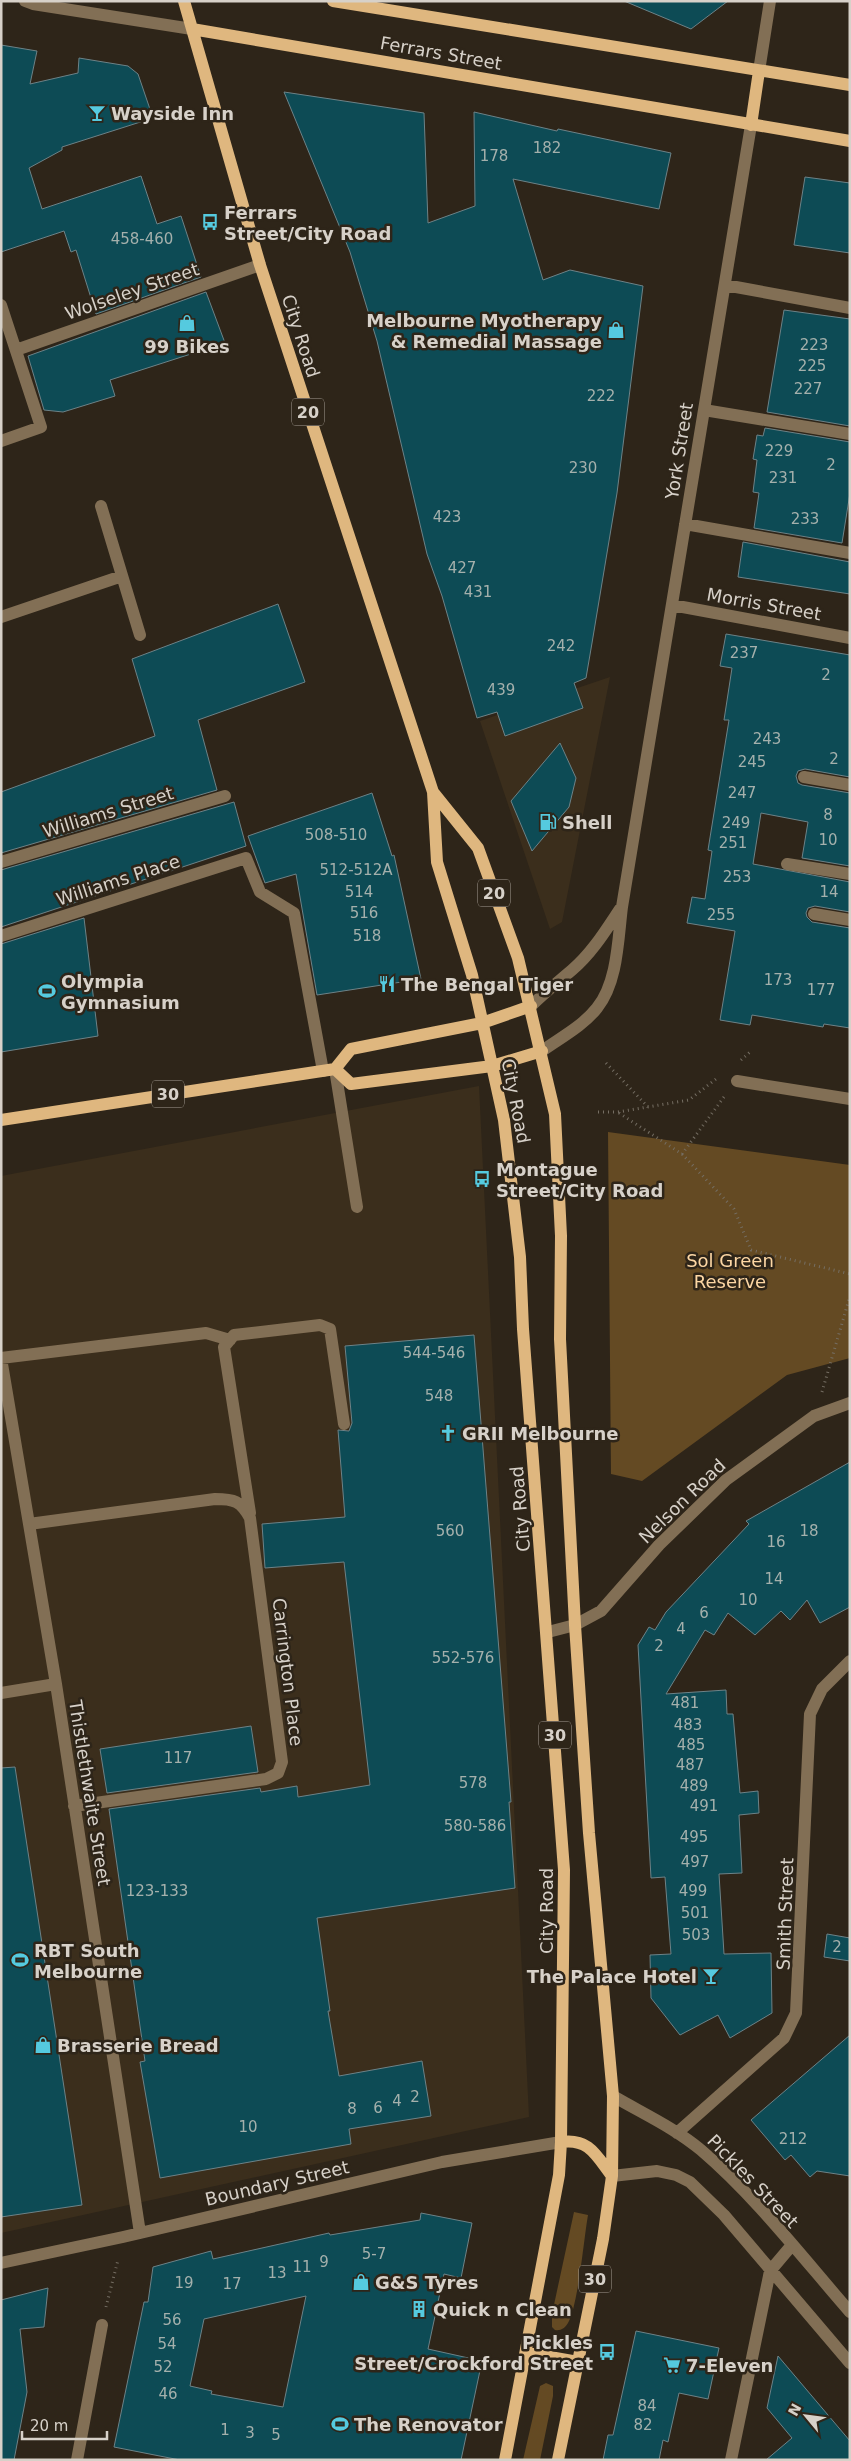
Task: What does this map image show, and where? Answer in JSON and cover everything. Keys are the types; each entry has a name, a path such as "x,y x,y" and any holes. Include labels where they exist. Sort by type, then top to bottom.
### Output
{"main road":[{"name":"City Road","path":"184,1 260,265 433,792 437,862 472,975 504,1120 520,1257 523,1329 548,1632 564,1870 561,2142"},
{"name":"Ferrars Street","path":"333,1 850,85"},
{"name":"Ferrars Street","path":"192,29 850,141"},
{"name":"York Street","path":"751,125 759,71"},
{"name":"City Road","path":"433,792 478,848 518,958 542,1051 555,1114 560,1181 560,1339 575,1625 589,1833 613,2096"},
{"path":"531,1006 482,1023 351,1049 329,1070 351,1084 492,1066 542,1051"},
{"name":"30","path":"1,1120 329,1070"},
{"name":"30","path":"558,2460 603,2239 612,2176 613,2096"},
{"path":"561,2142 572,2140 583,2143 612,2176"},
{"name":"30","path":"505,2460 527,2353 557,2185 561,2142"},
{"path":"527,2353 578,2362"}],"street":[{"name":"Ferrars Street","path":"25,1 33,4 192,29"},
{"name":"York Street","path":"759,71 770,1"},
{"name":"York Street","path":"542,1051 576,1028 598,1008 608,988 616,955 622,907 751,125"},
{"name":"Wolseley Street","path":"16,350 260,265"},
{"path":"725,285 850,308"},
{"path":"1,305 41,427 1,440"},
{"path":"704,410 850,434"},
{"path":"101,506 140,635"},
{"path":"685,524 850,553"},
{"path":"1,617 122,576"},
{"name":"Morris Street","path":"672,605 850,638"},
{"path":"804,777 850,785"},
{"name":"Williams Street","path":"1,862 225,796"},
{"name":"Williams Place","path":"1,936 246,858 260,892 294,912 329,1070"},
{"path":"786,864 850,874"},
{"name":"York Street","path":"531,1006 573,969 600,939 622,907"},
{"path":"814,914 850,920"},
{"path":"329,1070 357,1207"},
{"path":"737,1080 850,1099"},
{"path":"1,1358 206,1333 230,1340 234,1335 320,1325 330,1329 344,1424"},
{"name":"Carrington Place","path":"74,1806 266,1779 278,1773 282,1762 250,1518 224,1347 230,1340"},
{"name":"Thistlethwaite Street","path":"1,1358 56,1684 140,2233"},
{"name":"Nelson Road","path":"548,1632 575,1625 601,1611 659,1546 726,1480 814,1416 850,1403"},
{"path":"29,1524 216,1498 230,1499 244,1506 250,1518"},
{"name":"Smith Street","path":"677,2133 784,2038 796,2012 810,1714 815,1701 825,1685 850,1660"},
{"path":"1,1693 56,1684"},
{"name":"Pickles Street","path":"613,2096 677,2133 701,2150 746,2193 850,2312"},
{"name":"Boundary Street","path":"1,2262 123,2237 442,2162 561,2142"},
{"path":"612,2176 657,2171 683,2178 724,2215 850,2363"},
{"path":"731,2460 770,2271 792,2245"},
{"path":"77,2460 102,2325"}],"path":[{"path":"735,1064 750,1052"},
{"path":"606,1063 648,1107"},
{"path":"598,1112 618,1112 689,1100 720,1076"},
{"path":"682,1154 737,1080"},
{"path":"618,1112 682,1154 734,1209 751,1250 850,1274"},
{"path":"814,1416 850,1296"},
{"path":"102,2325 123,2237"}],"shaded area":[{"name":"Shell","path":"610,677 562,922 550,929 480,721"},
{"path":"479,1086 529,2117 1,2233 1,1176"}],"green space":[{"name":"Sol Green Reserve","path":"608,1132 850,1165 850,1358 787,1375 642,1481 611,1474"},
{"path":"574,2212 588,2215 578,2287 568,2323 563,2329 555,2330 552,2327 552,2314"},
{"path":"546,2383 553,2386 553,2396 540,2460 523,2460 540,2386"}],"building":[{"path":"624,1 728,1 691,29"},
{"path":"1,45 37,51 30,84 78,73 79,58 128,66 138,74 153,118 62,147 62,150 29,168 42,209 141,176 157,224 181,216 201,277 96,314 76,250 71,252 64,231 1,252"},
{"path":"284,92 424,113 428,223 475,206 474,112 557,131 558,129 671,153 659,209 513,179 543,280 570,270 643,286 617,493 586,678 574,683 583,708 505,736 497,712 477,718 442,596 427,554 377,341 350,252"},
{"path":"805,177 850,183 850,253 794,245"},
{"path":"206,292 225,343 110,380 115,396 63,412 44,410 28,356"},
{"path":"784,310 850,319 850,426 767,412"},
{"path":"765,428 850,442 850,493 842,543 754,528 759,493 753,492 757,460 753,459 757,435 763,436"},
{"path":"743,542 850,562 850,594 738,577"},
{"path":"278,604 305,682 198,720 217,790 1,853 1,792 155,736 132,659"},
{"path":"726,634 850,655 850,777 805,769 798,771 796,776 798,783 802,785 850,793 850,866 802,858 808,822 761,813 753,864 850,882 850,912 815,906 808,908 806,913 812,922 850,928 850,1028 824,1024 823,1027 752,1015 750,1025 720,1020 735,931 687,923 692,897 705,899 712,851 708,850 729,720 724,720 732,668 720,666"},
{"path":"560,743 576,778 569,807 532,851 511,801"},
{"path":"372,793 392,856 394,855 421,979 317,995 296,874 265,883 248,836"},
{"path":"234,802 246,846 1,927 1,870"},
{"name":"Olympia Gymnasium","path":"84,918 98,1036 1,1052 1,944"},
{"path":"474,1335 511,1802 509,1802 515,1888 317,1918 330,2011 328,2011 339,2076 422,2061 431,2116 349,2129 351,2144 160,2178 140,2062 145,2061 109,1809 260,1788 261,1792 297,1786 298,1797 370,1785 344,1562 265,1568 262,1524 345,1517 338,1430 349,1431 352,1423 345,1346"},
{"path":"850,1462 850,1607 820,1623 807,1600 790,1620 781,1611 755,1635 728,1613 714,1635 705,1630 666,1694 726,1690 727,1714 733,1714 740,1793 758,1791 759,1813 739,1815 742,1873 719,1874 724,1954 771,1953 772,2013 730,2038 718,2015 680,2035 651,1998 650,1955 671,1954 665,1877 651,1878 638,1645 649,1627 655,1630 666,1612 749,1524 746,1521"},
{"path":"251,1726 258,1772 107,1793 100,1749"},
{"path":"15,1767 82,2205 1,2217 1,1768"},
{"path":"827,1934 850,1938 850,1961 824,1957"},
{"path":"850,2035 850,2176 817,2171 810,2177 791,2155 785,2160 751,2120"},
{"path":"421,2213 472,2223 461,2278 444,2274 428,2349 482,2361 461,2460 180,2460 114,2447 144,2302 148,2302 153,2267 211,2251 213,2259 329,2233 330,2235 420,2220","holes":["306,2296 283,2407 211,2394 212,2391 190,2386 204,2319"]},
{"path":"48,2288 44,2327 20,2329 27,2392 14,2460 1,2460 1,2300"},
{"path":"636,2331 719,2348 708,2399 679,2393 668,2442 663,2440 659,2460 603,2460 608,2435 613,2435"},
{"path":"778,2356 850,2441 850,2460 766,2460 792,2438 767,2408"}],"place":[{"name":"Wayside Inn","path":"97,113"},
{"name":"Ferrars Street/City Road","path":"210,222"},
{"name":"99 Bikes","path":"187,323"},
{"name":"Melbourne Myotherapy & Remedial Massage","path":"616,330"},
{"name":"Shell","path":"548,822"},
{"name":"The Bengal Tiger","path":"387,984"},
{"name":"Olympia Gymnasium","path":"47,991"},
{"name":"Montague Street/City Road","path":"482,1179"},
{"name":"GRII Melbourne","path":"448,1433"},
{"name":"RBT South Melbourne","path":"20,1960"},
{"name":"The Palace Hotel","path":"711,1976"},
{"name":"Brasserie Bread","path":"43,2045"},
{"name":"G&S Tyres","path":"361,2282"},
{"name":"Quick n Clean","path":"419,2309"},
{"name":"Pickles Street/Crockford Street","path":"607,2352"},
{"name":"7-Eleven","path":"672,2365"},
{"name":"The Renovator","path":"340,2424"}]}
